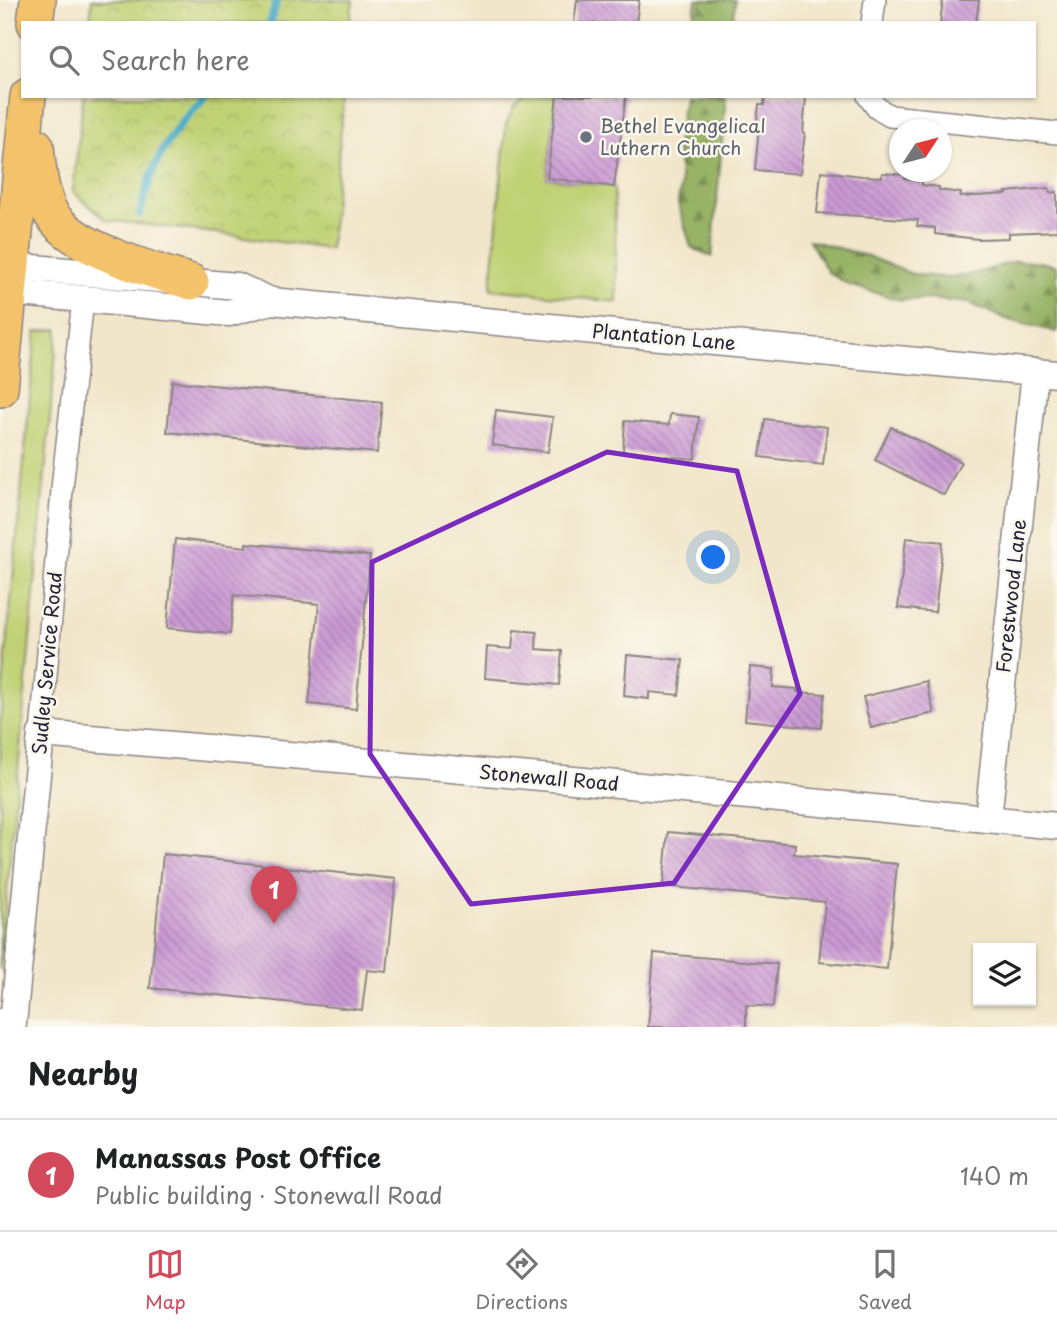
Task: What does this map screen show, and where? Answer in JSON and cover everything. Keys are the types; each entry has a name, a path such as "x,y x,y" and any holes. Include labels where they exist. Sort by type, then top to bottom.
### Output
{"main road":[{"path":"36,21 38,0"},
{"path":"0,389 5,278 29,98"},
{"path":"29,98 39,179 49,210 58,223 82,241 107,253 191,282"}],"street":[{"path":"872,21 875,0"},
{"path":"870,98 877,108 890,116 1057,134"},
{"name":"Plantation Lane","path":"5,278 191,282 237,286 271,301 1046,373"},
{"name":"Plantation Lane","path":"5,278 83,300 229,313 271,301"},
{"name":"Sudley Service Road","path":"9,1024 41,734 63,479 83,300"},
{"name":"Forestwood Lane","path":"988,819 1046,373"},
{"name":"Stonewall Road","path":"41,734 380,762 1057,826"}],"highlighted area":[{"path":"607,452 737,471 800,694 674,883 471,904 370,754 372,562"}],"green space":[{"path":"92,0 353,0 350,21 90,21"},
{"path":"696,0 735,0 733,21 693,21"},
{"path":"83,98 344,98 330,249 106,220 73,192"},
{"path":"525,98 557,98 547,178 614,187 617,302 491,289 506,124 514,107"},
{"path":"684,98 726,98 712,257 691,247 678,203 681,184 677,148"},
{"path":"809,240 867,256 912,274 965,276 1016,261 1057,266 1057,332 1009,320 968,303 932,299 901,300 849,285 828,272"},
{"path":"58,329 0,970 0,719 36,332"}],"building":[{"path":"577,0 639,0 636,21 574,21"},
{"path":"943,0 979,0 976,21 940,21"},
{"name":"Bethel Evangelical Luthern Church","path":"557,98 626,98 614,187 547,178"},
{"path":"765,98 806,98 800,174 755,170 759,105 764,105"},
{"path":"821,171 882,177 882,173 889,174 889,182 922,182 922,185 939,187 939,190 961,193 960,197 1049,188 1050,193 1057,192 1057,231 1009,233 1009,238 978,239 935,234 935,228 917,226 918,220 817,213"},
{"path":"172,381 382,402 377,453 167,432"},
{"path":"496,410 553,417 548,452 492,445"},
{"path":"670,414 699,417 695,459 623,452 625,421 669,425"},
{"path":"765,419 827,427 823,465 760,457"},
{"path":"891,427 961,462 944,495 875,460"},
{"path":"906,538 943,542 935,612 898,608"},
{"path":"175,539 246,547 246,543 370,556 356,709 309,704 319,604 234,595 230,634 167,628"},
{"path":"514,630 537,632 536,649 562,651 559,685 485,678 487,647 512,649"},
{"path":"627,655 683,660 679,695 649,692 649,699 624,696"},
{"path":"750,667 774,669 773,687 825,694 821,728 745,720"},
{"path":"926,681 934,713 871,728 863,697"},
{"path":"668,832 795,844 794,854 897,864 887,969 819,962 825,902 663,886"},
{"path":"163,854 396,879 387,972 367,970 362,1010 150,988"},
{"path":"654,953 777,964 773,1007 746,1005 746,1027 648,1027"}],"waterway":[{"path":"271,21 277,0"},
{"path":"140,214 144,196 163,150 204,98"}],"place":[{"name":"Bethel Evangelical Luthern Church","path":"586,137"},
{"name":"Manassas Post Office","path":"274,924"}]}
